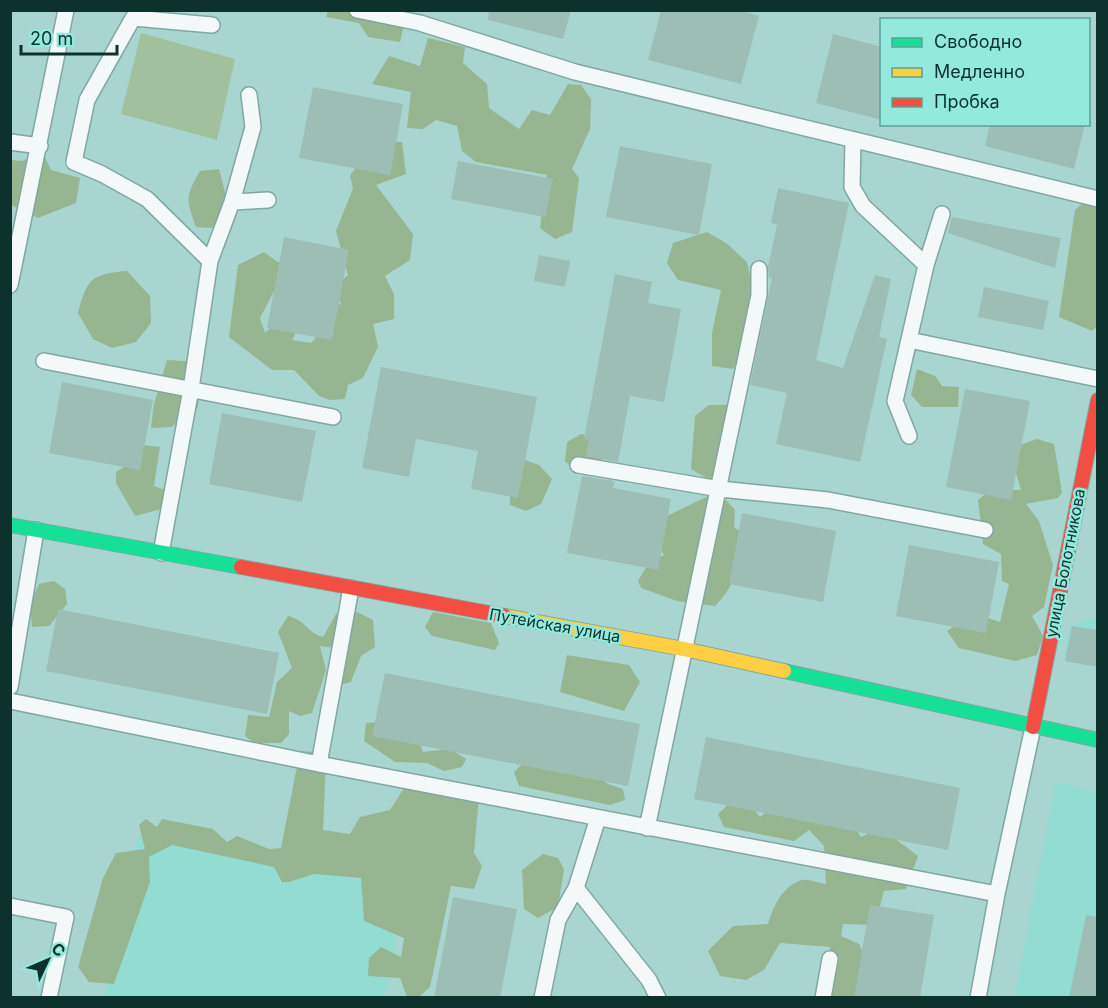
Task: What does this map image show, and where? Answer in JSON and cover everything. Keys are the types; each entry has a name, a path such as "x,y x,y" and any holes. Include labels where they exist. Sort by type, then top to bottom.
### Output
{"street":[{"name":"улица Болотникова","path":"1033,727 1098,400"},
{"name":"Путейская улица","path":"10,525 684,649 1098,740"}],"lane":[{"path":"10,285 66,10"},
{"path":"357,10 421,17 575,72 1098,199"},
{"path":"210,261 147,199 102,174 74,162 87,100 133,18 212,25"},
{"path":"161,553 191,389 210,261 232,202 253,127 249,95"},
{"path":"853,140 852,187 863,206 926,265"},
{"path":"10,142 40,146"},
{"path":"232,202 268,200"},
{"path":"909,436 895,401 926,265 942,214"},
{"path":"647,828 759,295 759,269"},
{"path":"909,340 1098,380"},
{"path":"44,361 333,417"},
{"path":"578,465 720,489 828,500 985,530"},
{"path":"10,687 36,530"},
{"path":"319,764 351,588"},
{"path":"10,701 319,764 997,894"},
{"path":"978,998 997,894 1033,727"},
{"path":"542,998 558,920 576,888 598,818"},
{"path":"576,888 649,980 658,998"},
{"path":"10,906 66,917 49,998"},
{"path":"823,998 830,959"}],"shaded area":[{"path":"328,11 413,11 407,13 400,42 368,37 359,23 326,17"},
{"path":"141,33 235,59 217,140 121,114"},
{"path":"428,38 465,47 463,63 487,84 489,108 519,129 532,110 550,115 568,84 581,85 591,99 590,129 572,169 579,178 572,232 555,239 540,228 547,175 476,162 462,151 457,126 436,120 423,129 407,128 411,92 372,84 389,56 420,66"},
{"path":"385,141 402,142 406,174 376,185 413,234 410,260 385,276 394,294 394,319 373,324 378,347 363,378 348,385 345,399 330,400 319,396 294,370 272,370 229,337 238,265 264,252 286,268 260,318 265,333 289,310 301,323 292,340 311,343 321,332 326,298 341,305 335,286 348,275 336,231 353,188 350,176 358,164"},
{"path":"43,153 51,170 80,178 76,203 38,218 11,205 11,160 22,161"},
{"path":"219,169 227,200 212,228 196,227 189,204 192,186 200,171"},
{"path":"1097,190 1097,326 1092,331 1059,317 1075,210"},
{"path":"707,232 726,243 747,262 753,290 747,343 733,369 712,366 712,333 721,290 678,280 667,263 673,243"},
{"path":"127,271 150,296 151,323 136,342 112,348 93,339 78,313 84,293 92,280 105,274"},
{"path":"167,360 202,362 198,407 171,427 151,428 154,404"},
{"path":"917,369 935,376 942,386 959,387 958,407 922,407 911,395"},
{"path":"709,405 730,405 736,430 736,439 731,454 711,481 691,469 695,416"},
{"path":"581,434 601,439 602,474 577,473 565,461 567,442"},
{"path":"1037,439 1054,444 1062,493 1058,498 1026,504 1039,521 1053,565 1044,607 1032,616 1043,636 1037,655 1015,661 959,648 947,631 972,613 1000,622 1009,584 1002,581 1001,554 983,544 978,500 992,489 1021,490 1009,449"},
{"path":"134,444 160,447 154,486 168,491 165,508 135,516 116,483 116,472 130,463"},
{"path":"519,458 539,465 552,479 541,504 526,511 510,505 510,475"},
{"path":"710,495 727,501 735,510 734,527 747,537 736,574 728,590 715,606 677,601 641,588 638,581 648,564 664,555 654,538 661,519"},
{"path":"54,581 65,589 67,604 49,626 32,627 30,604 39,584"},
{"path":"357,612 373,620 375,647 361,656 351,682 340,685 334,648 320,646 326,670 312,713 300,716 289,711 289,734 281,743 254,743 245,736 248,715 269,717 277,682 292,668 278,632 288,616 299,620 313,633 323,637 336,614"},
{"path":"433,612 491,623 499,643 495,650 432,636 425,627"},
{"path":"1097,616 1097,667 1064,661 1070,626"},
{"path":"567,655 629,665 640,682 624,711 560,692"},
{"path":"412,720 423,752 450,749 466,759 462,767 444,771 427,763 395,762 364,741 366,723"},
{"path":"300,751 313,752 326,761 323,830 350,834 360,817 390,810 404,788 429,779 444,779 456,785 480,785 474,853 482,866 474,889 451,886 430,987 419,997 407,997 400,978 368,976 369,958 381,947 401,957 404,938 364,921 361,878 314,874 282,882 274,867 172,845 149,857 150,882 114,984 89,982 78,967 103,878 116,853 145,849 139,825 146,819 157,827 162,819 213,829 227,842 237,836 269,849 281,848"},
{"path":"526,760 593,772 608,784 623,789 625,800 610,805 519,786 514,772"},
{"path":"1056,782 1097,791 1097,997 1014,998"},
{"path":"738,796 746,799 760,817 787,796 843,807 861,837 881,828 918,856 906,889 884,891 875,925 843,924 841,936 859,944 866,959 859,997 825,997 830,947 780,943 764,970 746,980 720,976 708,951 733,926 768,924 780,898 795,883 805,880 826,884 824,846 809,830 794,841 724,827 718,814"},
{"path":"138,835 407,890 384,997 104,998"},
{"path":"543,854 558,858 564,869 558,907 538,918 524,909 522,870"}],"building":[{"path":"489,10 571,10 563,39 488,20"},
{"path":"661,10 739,10 759,16 741,84 648,60"},
{"path":"833,34 880,46 880,119 816,103"},
{"path":"313,87 403,104 390,175 299,158"},
{"path":"990,126 1085,126 1074,169 985,146"},
{"path":"620,146 712,164 699,235 606,217"},
{"path":"458,161 553,179 545,217 451,199"},
{"path":"778,188 849,203 816,360 843,368 875,275 891,279 879,337 887,339 860,462 776,444 787,393 750,385 772,278 769,278 768,268 777,224 771,223"},
{"path":"952,217 1061,238 1055,268 948,233"},
{"path":"284,237 349,250 332,340 267,328"},
{"path":"539,255 570,261 565,287 534,281"},
{"path":"615,274 652,282 648,303 681,309 664,402 630,396 618,462 586,456 589,440 584,439"},
{"path":"984,287 1049,301 1043,330 978,317"},
{"path":"381,367 537,397 518,498 471,489 478,451 416,439 409,477 362,468"},
{"path":"62,382 153,400 140,470 49,453"},
{"path":"965,389 1030,401 1011,500 946,487"},
{"path":"222,413 316,431 302,502 209,484"},
{"path":"582,476 614,481 613,488 671,499 658,570 567,553"},
{"path":"742,513 836,531 823,602 729,584"},
{"path":"909,545 999,562 986,633 896,616"},
{"path":"58,609 279,653 267,714 46,671"},
{"path":"1072,626 1098,630 1098,667 1065,661"},
{"path":"385,673 640,724 628,786 372,736"},
{"path":"706,737 960,788 948,850 694,799"},
{"path":"453,897 517,909 500,998 434,998"},
{"path":"870,905 934,915 920,998 854,998"},
{"path":"1086,915 1098,917 1098,998 1069,998"}],"traffic: fast":[{"path":"10,525 241,567"},
{"path":"784,671 1098,740"}],"traffic: slow":[{"path":"505,616 684,649 784,671"}],"traffic: jam":[{"path":"1033,727 1098,400"},
{"path":"241,567 505,616"}]}
